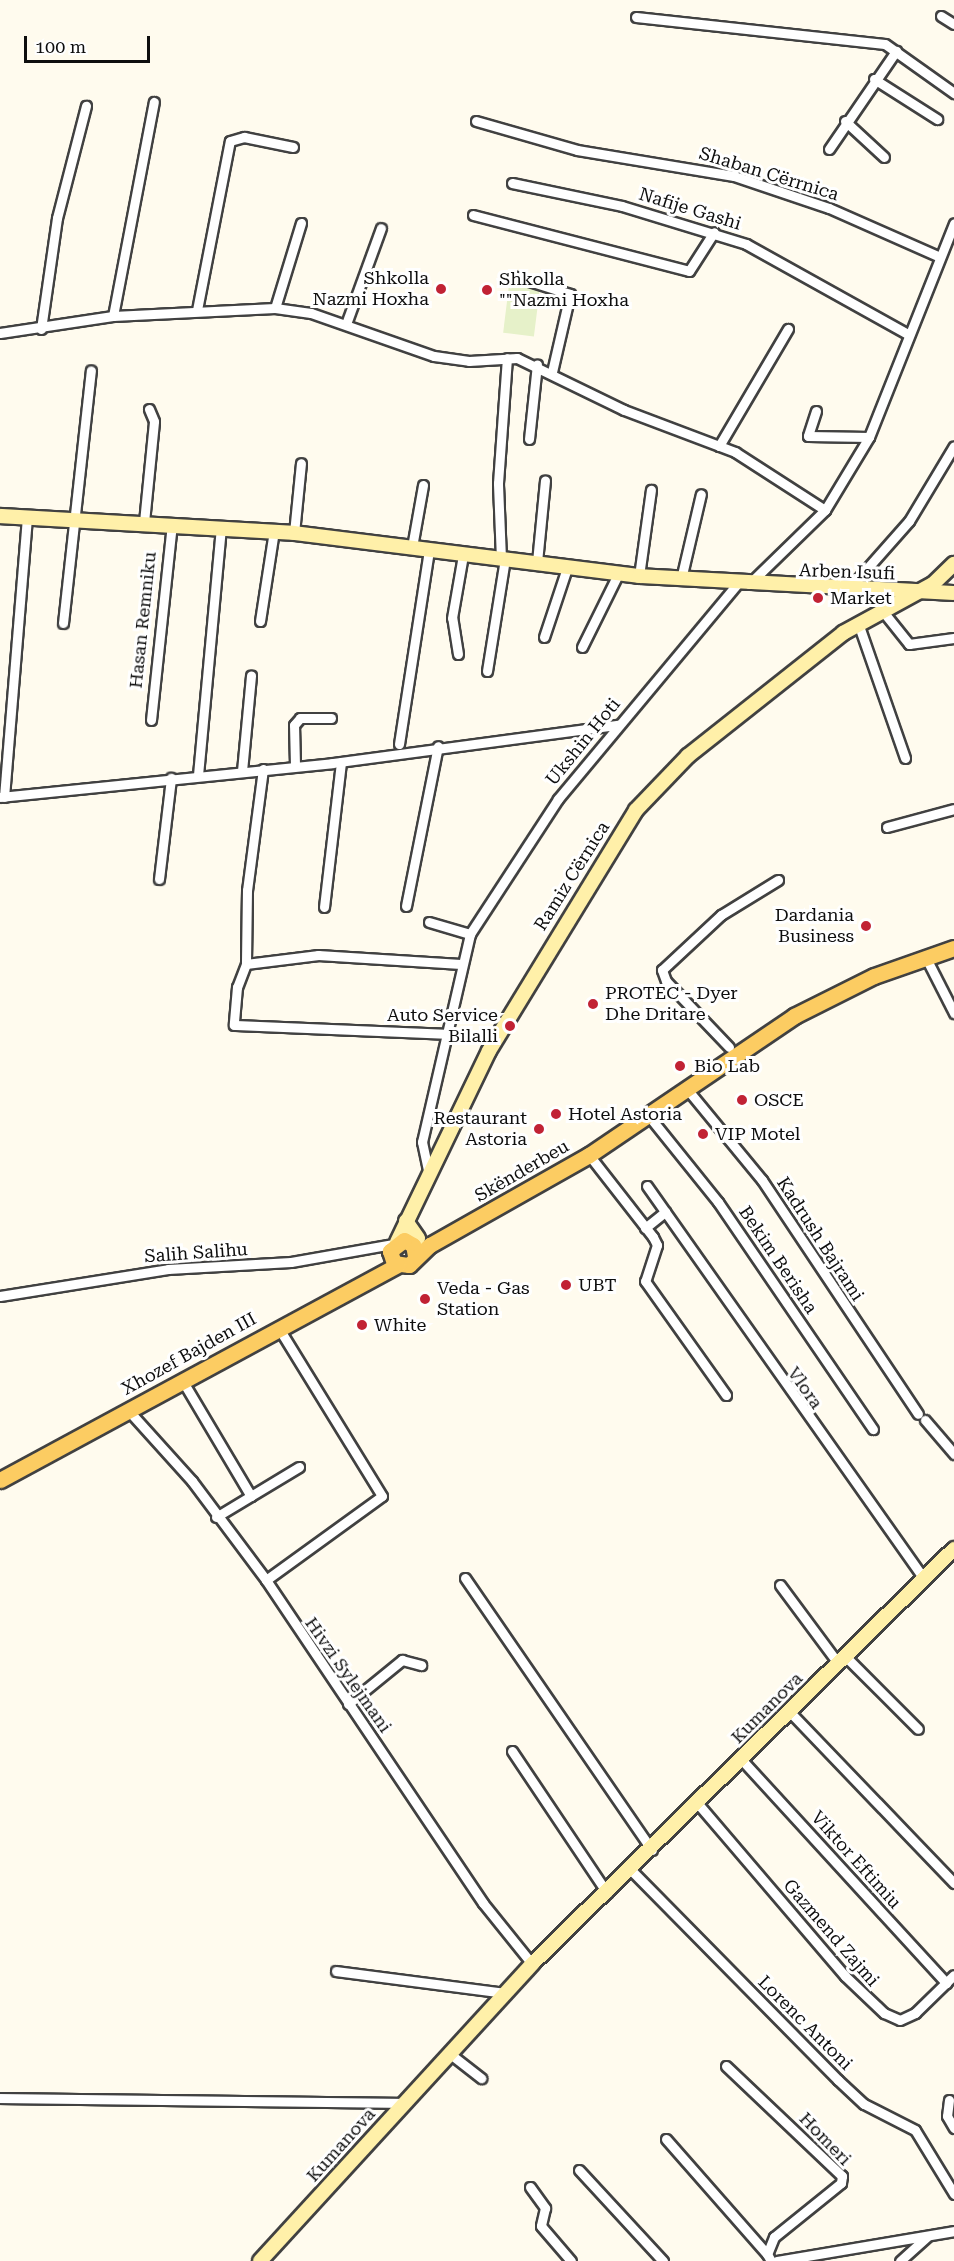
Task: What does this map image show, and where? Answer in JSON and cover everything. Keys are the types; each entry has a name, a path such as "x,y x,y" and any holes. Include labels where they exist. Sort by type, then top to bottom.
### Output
{"main road":[{"name":"Skënderbeu","path":"407,1241 583,1147 729,1047 814,993 954,937"},
{"name":"Skënderbeu","path":"407,1241 588,1155 819,1002 954,948"},
{"name":"Xhozef Bajden III","path":"0,1470 407,1241 409,1265 398,1265 278,1327 0,1480"}],"street":[{"path":"942,16 954,24"},
{"path":"636,17 845,36 896,51 954,93"},
{"path":"829,149 845,121 896,51"},
{"path":"874,79 938,119"},
{"path":"113,316 154,102"},
{"path":"41,328 57,218 86,106"},
{"name":"Shaban Cërrnica","path":"476,121 577,150 734,176 829,208 940,257"},
{"path":"845,121 884,157"},
{"path":"197,310 230,141 244,137 293,147"},
{"name":"Nafije Gashi","path":"512,183 714,232 746,244 908,334"},
{"path":"473,215 689,271 714,232"},
{"path":"275,308 301,223"},
{"name":"Ukshin Hoti","path":"428,1170 422,1142 461,964 470,934 552,809 617,725 744,584 825,510 869,437 954,223"},
{"path":"346,324 381,228"},
{"path":"513,276 570,294 552,372"},
{"path":"0,333 113,316 197,310 275,308 346,324 434,356 469,361 507,357 537,364 624,410 719,446 780,477 825,510"},
{"path":"719,446 788,329"},
{"path":"487,671 503,559 498,483 507,357"},
{"path":"529,439 537,364"},
{"path":"63,623 91,371"},
{"path":"144,522 154,421 149,409"},
{"path":"816,411 808,436 869,437"},
{"path":"849,590 909,521 954,446"},
{"path":"294,533 301,463"},
{"path":"537,562 545,480"},
{"path":"412,547 423,485"},
{"path":"639,576 651,490"},
{"path":"681,579 701,494"},
{"path":"0,516 144,522 274,531 537,562 618,574 744,584"},
{"path":"27,517 2,797 341,762 438,746 617,725"},
{"name":"Hasan Remniku","path":"151,720 172,524"},
{"path":"198,775 221,527"},
{"path":"260,621 274,531"},
{"path":"399,744 429,550"},
{"path":"458,654 452,618 464,555"},
{"name":"Ramiz Cërnica","path":"407,1241 428,1170 525,985 636,810 688,756 858,623 916,592 954,564"},
{"path":"544,637 567,568"},
{"path":"582,647 618,574"},
{"name":"Arben Isufi","path":"744,584 954,593"},
{"path":"881,609 909,644 954,638"},
{"path":"858,623 905,758"},
{"path":"242,771 251,675"},
{"path":"295,765 294,725 300,718 331,718"},
{"path":"406,906 438,746"},
{"path":"324,907 341,762"},
{"path":"263,769 247,890 246,964 237,987 236,1026 446,1034"},
{"path":"159,879 171,778"},
{"path":"887,827 954,809"},
{"path":"729,1047 666,981 662,970 721,915 778,880"},
{"path":"429,922 470,934"},
{"path":"246,964 318,955 461,964"},
{"path":"926,958 954,1013"},
{"name":"Kadrush Bajrami","path":"687,1089 762,1179 922,1417 954,1454"},
{"name":"Bekim Berisha","path":"648,1116 718,1202 873,1429"},
{"path":"588,1155 657,1245 645,1281 726,1395"},
{"name":"Vlora","path":"647,1186 924,1579"},
{"path":"645,1228 665,1212"},
{"name":"Salih Salihu","path":"0,1296 168,1269 291,1262 407,1241"},
{"path":"266,1580 382,1496 278,1327"},
{"path":"182,1380 251,1496"},
{"name":"Hivzi Sylejmani","path":"128,1410 192,1481 216,1517 266,1580 483,1903 532,1964"},
{"path":"216,1517 300,1467"},
{"name":"Kumanova","path":"260,2261 532,1964 699,1805 788,1710 954,1549"},
{"path":"465,1578 652,1850"},
{"path":"780,1585 842,1660 918,1730"},
{"path":"348,1704 402,1660 421,1665"},
{"path":"788,1710 954,1883"},
{"path":"512,1751 607,1893"},
{"name":"Viktor Eftimiu","path":"741,1758 946,1983"},
{"name":"Gazmend Zajmi","path":"699,1805 872,2004 900,2020 954,1976"},
{"name":"Lorenc Antoni","path":"631,1870 847,2088 871,2108 915,2130 954,2194"},
{"path":"336,1971 506,1993"},
{"path":"449,2053 481,2078"},
{"name":"Homeri","path":"726,2066 842,2176 841,2183 774,2238 769,2257"},
{"path":"0,2098 404,2103"},
{"path":"950,2100 947,2116 954,2128"},
{"path":"666,2139 769,2257"},
{"path":"579,2170 663,2261"},
{"path":"530,2187 545,2208 541,2226 572,2261"},
{"path":"777,2261 954,2231"},
{"path":"900,2261 928,2236"}],"green space":[{"path":"509,285 540,289 534,336 503,333"}],"place":[{"name":"Shkolla Nazmi Hoxha","path":"441,289"},
{"name":"Shkolla \"\"Nazmi Hoxha","path":"487,290"},
{"name":"Market","path":"818,598"},
{"name":"Dardania Business","path":"866,926"},
{"name":"PROTEC - Dyer Dhe Dritare","path":"593,1004"},
{"name":"Auto Service Bilalli","path":"510,1026"},
{"name":"Bio Lab","path":"680,1066"},
{"name":"OSCE","path":"742,1100"},
{"name":"Hotel Astoria","path":"556,1114"},
{"name":"Restaurant Astoria","path":"539,1129"},
{"name":"VIP Motel","path":"703,1134"},
{"name":"UBT","path":"566,1285"},
{"name":"Veda - Gas Station","path":"425,1299"},
{"name":"White","path":"362,1325"}]}
